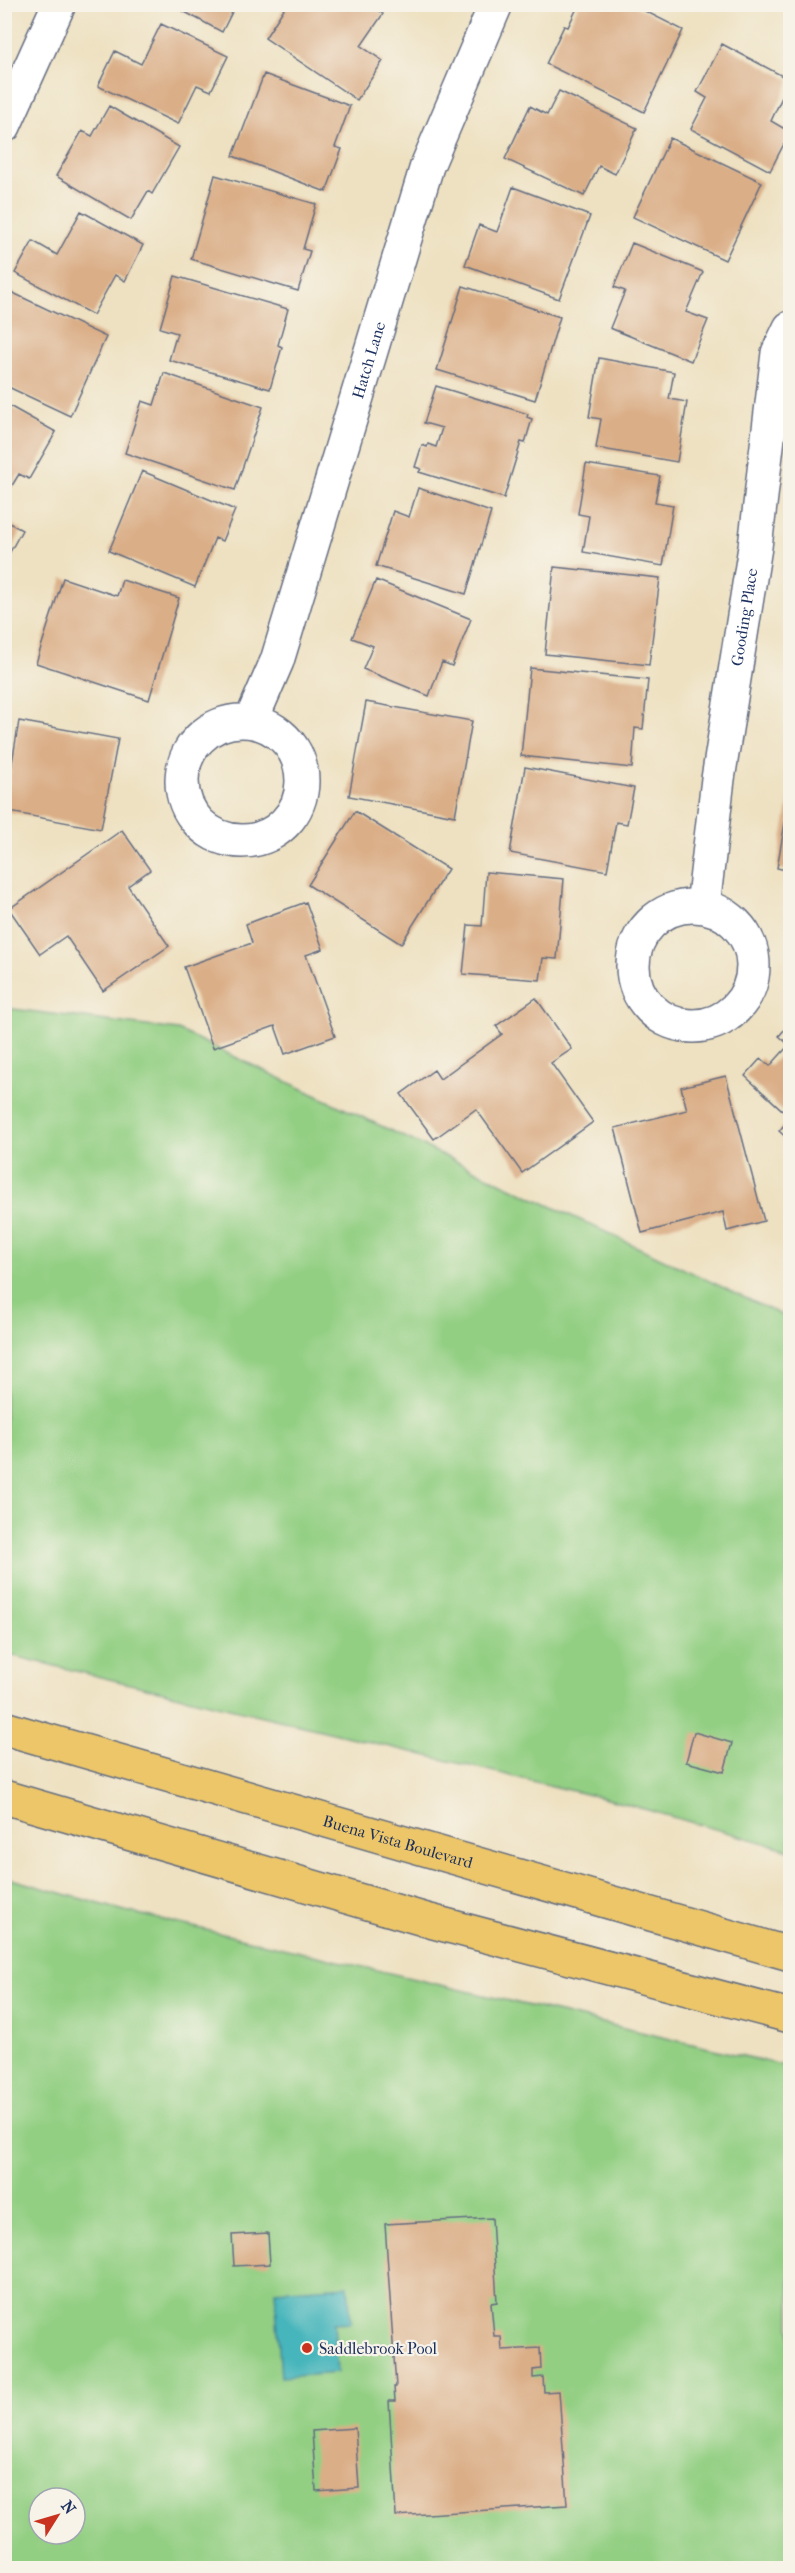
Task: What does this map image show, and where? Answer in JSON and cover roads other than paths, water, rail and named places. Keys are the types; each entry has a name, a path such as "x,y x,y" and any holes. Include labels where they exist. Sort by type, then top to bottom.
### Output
{"main road":[{"name":"Buena Vista Boulevard","path":"4,1728 790,1954"},
{"path":"4,1797 430,1921 790,2016"}],"street":[{"path":"4,126 59,4"},
{"name":"Hatch Lane","path":"251,721 277,661 427,166 496,4"},
{"name":"Gooding Place","path":"703,906 718,779 755,547 778,353 790,328"}],"water":[{"name":"Saddlebrook Pool","path":"348,2286 351,2322 334,2323 337,2373 281,2377 275,2291"}],"place":[{"name":"Saddlebrook Pool","path":"307,2348"}]}
